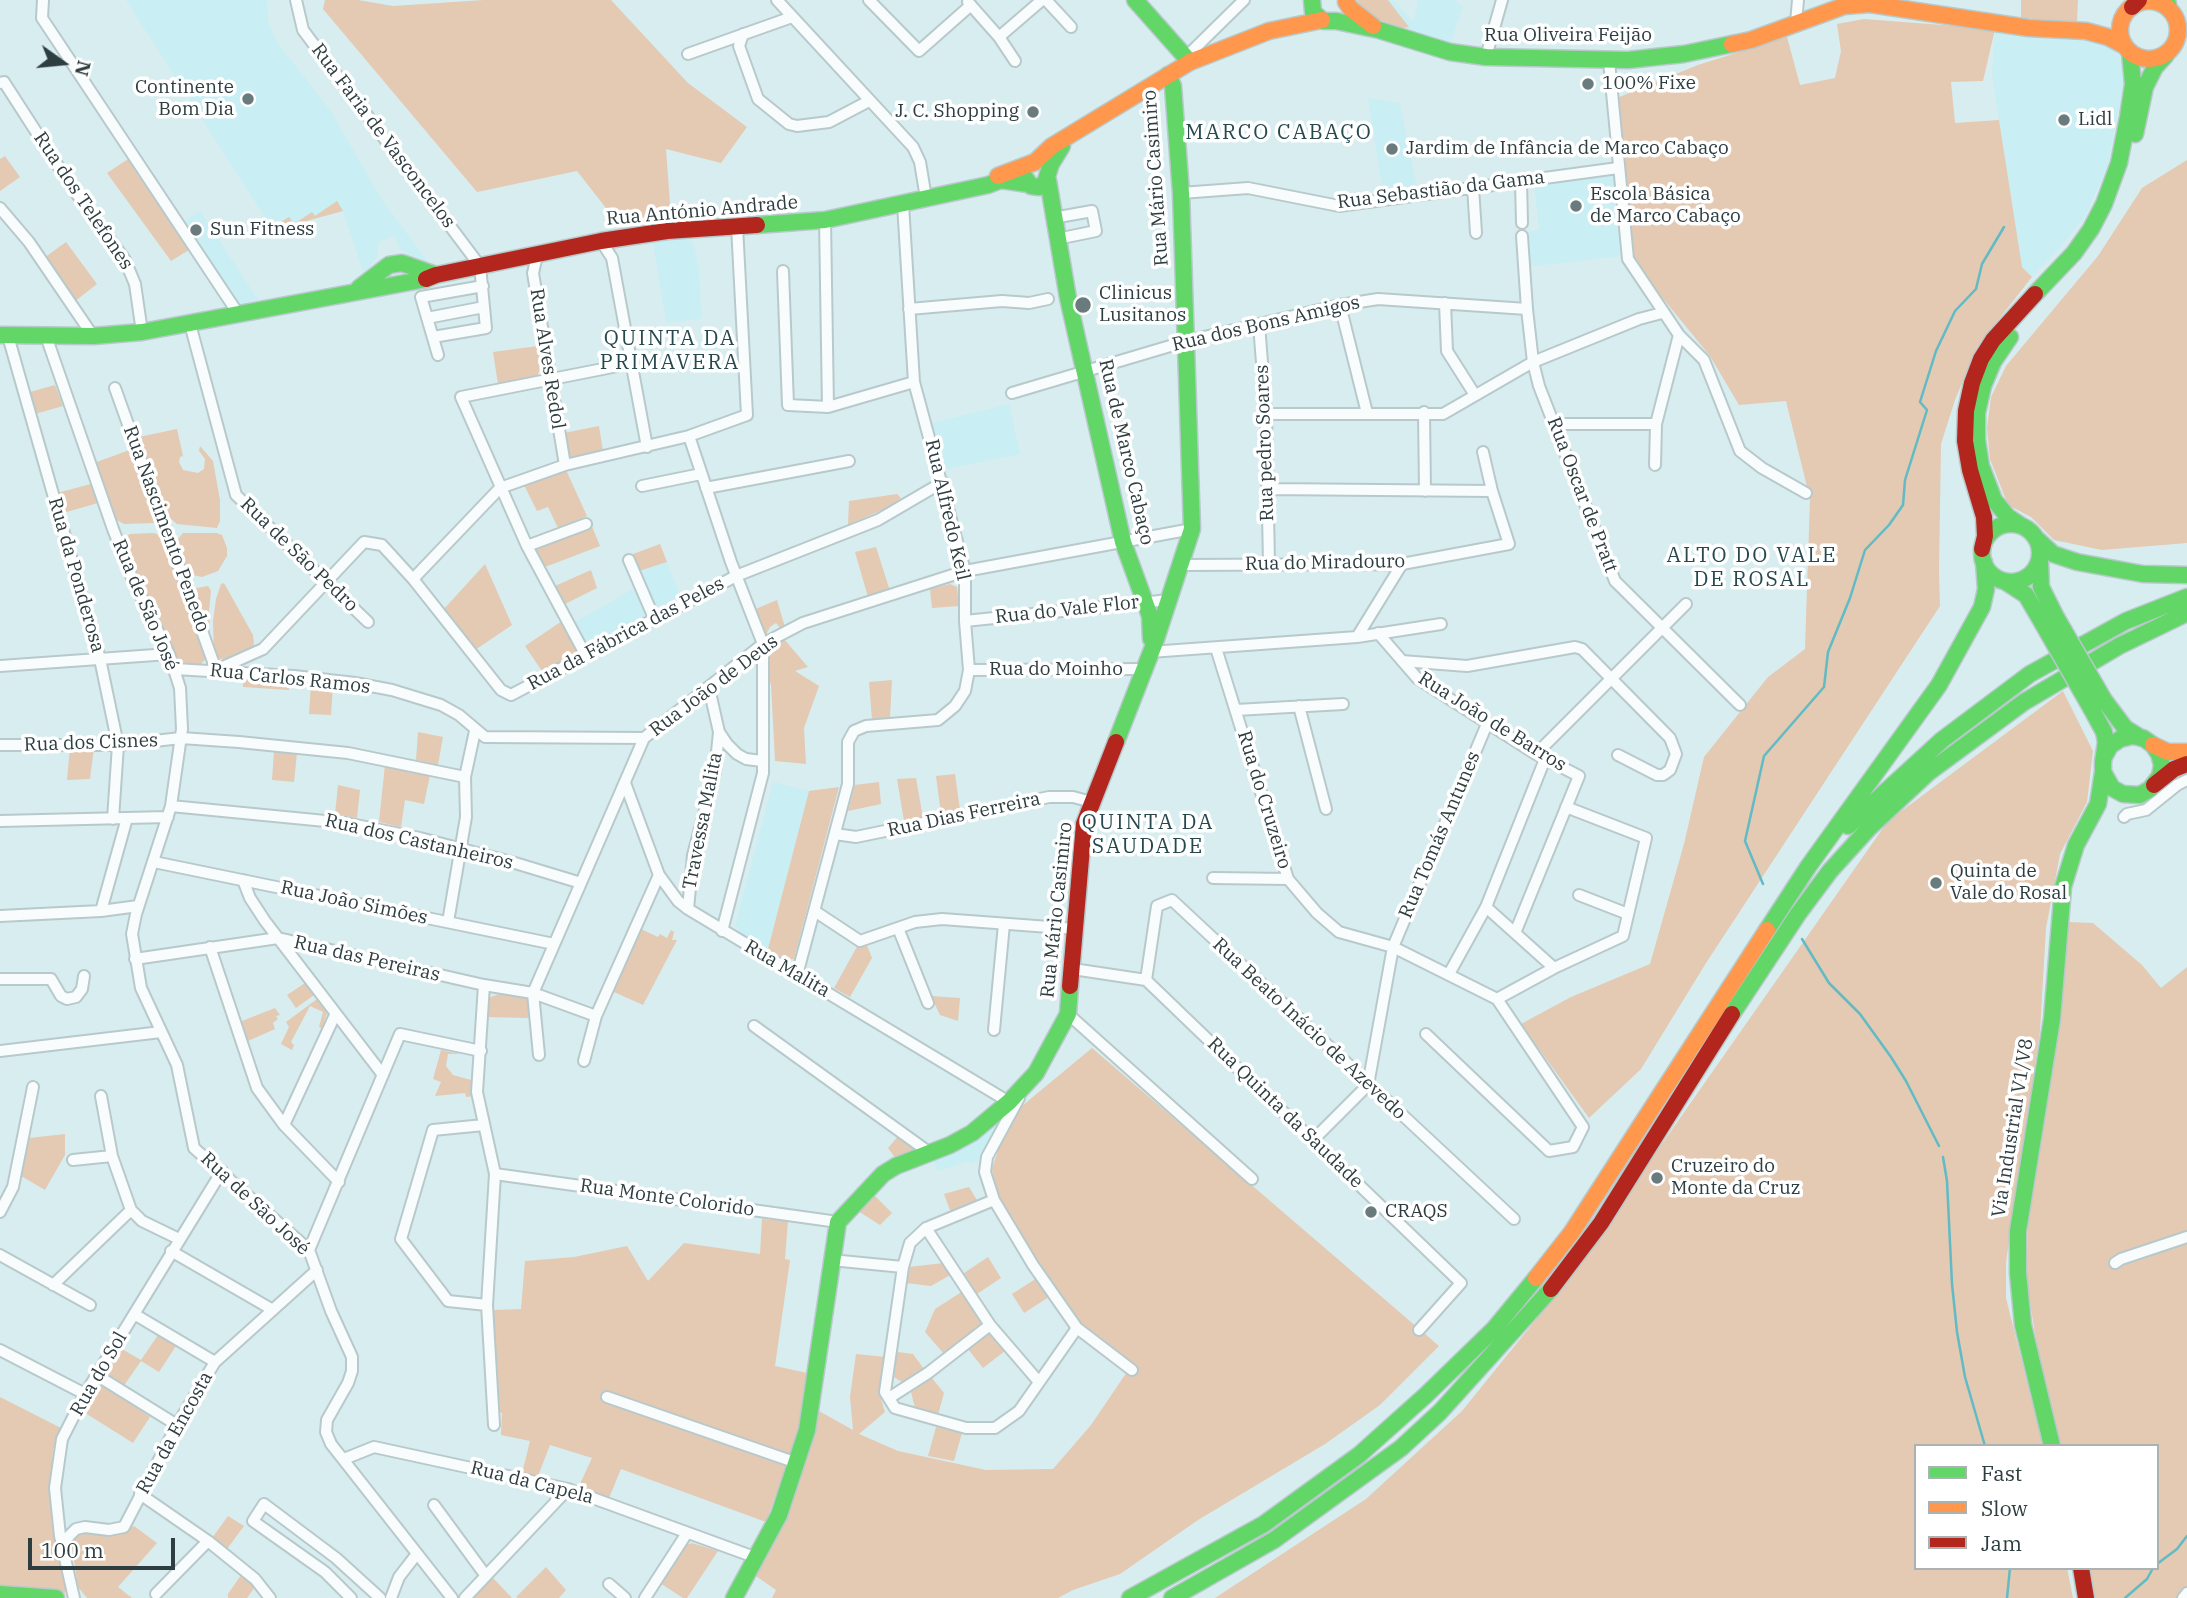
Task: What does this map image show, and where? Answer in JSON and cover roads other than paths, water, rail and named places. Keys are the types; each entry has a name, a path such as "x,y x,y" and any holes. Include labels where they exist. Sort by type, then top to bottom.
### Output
{"main road":[{"path":"1029,185 1039,187 1040,170 1071,135 1168,75 1191,55 1135,0"},
{"path":"1312,1 1313,12 1329,21 1344,13 1346,1"},
{"name":"Rua Oliveira Feijão","path":"1279,28 1300,14 1312,1"},
{"name":"Rua Oliveira Feijão","path":"1346,1 1351,9 1379,30"},
{"path":"1130,1598 1264,1524 1359,1455 1494,1329 1572,1232 1808,867 1939,685 1982,607 1986,589 1984,517 1970,470 1965,441 1966,411 1972,383 1993,341 2074,253 2104,204 2119,163 2133,84 2127,49 2121,36 2121,24 2132,7 2141,2 2161,3 2174,11 2179,30 2175,46 2155,67 2145,86 2129,166 2107,222 2082,259 2008,339 1993,362 1983,386 1976,426 1981,466 1996,504 2020,525"},
{"name":"Rua Oliveira Feijão","path":"1191,55 1279,28 1329,21 1379,30 1450,52 1486,57 1609,61 1645,59 1751,40 1844,6 1870,4 2029,27 2086,31 2108,37 2127,49"},
{"name":"Rua Oliveira Feijão","path":"2086,31 2107,25 2132,7"},
{"path":"2127,49 2141,58 2154,59 2175,46"},
{"name":"Rua Mário Casimiro","path":"734,1598 779,1515 810,1419 838,1223 883,1174 972,1133 1009,1102 1028,1083 1059,1034 1068,1014 1082,832 1155,642 1192,529 1181,193 1173,86 1168,75"},
{"name":"Rua António Andrade","path":"972,187 986,180 1040,170"},
{"name":"Rua de Marco Cabaço","path":"1040,170 1053,218 1123,542 1146,601 1152,631 1150,652"},
{"name":"Rua António Andrade","path":"4,335 93,336 142,332 354,292 392,279 424,279 601,241 667,231 825,220 1001,180 1029,185"},
{"name":"Rua de Marco Cabaço","path":"1029,185 1053,218"},
{"path":"407,265 411,268 411,276 392,279 388,265 407,265 436,275"},
{"path":"2038,540 2040,561 2030,576 2018,582 2006,582 1990,573 1983,556 1988,536 1999,526 2013,523 2031,530 2053,554 2077,562 2143,574 2187,575"},
{"name":"Via Industrial V1/V8","path":"2040,561 2039,578 2050,620 2097,704 2106,742 2100,796 2091,820 2073,852 2063,887 2055,996 2018,1231 2018,1273 2023,1325 2052,1444"},
{"name":"Via Industrial V1/V8","path":"2006,582 2026,595 2050,620"},
{"path":"1808,867 1908,769 2030,674 2126,621 2187,597"},
{"path":"1172,1598 1274,1540 1401,1448 1440,1412 1525,1321 1569,1268 1601,1223 1707,1052 1798,914 1869,828 1929,772 2024,702 2119,646 2187,613"},
{"path":"2119,646 2187,626"},
{"name":"Via Industrial V1/V8","path":"2097,704 2125,729 2148,742"},
{"path":"2187,752 2168,752 2132,736 2120,739 2110,746 2104,764 2112,788 2128,795 2146,793 2174,769 2187,764"},
{"path":"2148,742 2159,754 2162,765 2160,776 2154,785"},
{"name":"Via Industrial V1/V8","path":"2091,820 2109,803 2128,795"},
{"path":"2081,1570 2086,1598"},
{"path":"0,1594 56,1598"}],"street":[{"path":"43,0 42,18 239,315"},
{"name":"Rua Faria de Vasconcelos","path":"296,0 303,30 480,266"},
{"path":"777,0 913,147 920,162 926,198"},
{"path":"869,0 919,51 969,3 1016,61"},
{"path":"999,37 1044,0 1072,27"},
{"path":"1191,55 1244,0"},
{"path":"1486,57 1502,0"},
{"path":"1797,23 1798,0"},
{"path":"688,54 792,17"},
{"path":"743,34 739,46 758,99 789,124 828,122 869,101"},
{"path":"1609,61 1628,258 1662,313 1704,360 1740,451 1762,468 1806,493"},
{"name":"Rua dos Telefones","path":"0,83 4,82 71,186 125,260 135,284 142,332"},
{"name":"Rua Sebastião da Gama","path":"1181,193 1248,188 1339,206 1618,168"},
{"path":"1521,181 1522,223"},
{"path":"1473,187 1476,233"},
{"name":"Rua Alfredo Keil","path":"797,975 816,912 848,784 848,742 853,731 866,726 938,720 956,706 965,691 969,670 965,571 914,382 903,204"},
{"path":"0,208 29,242 93,336"},
{"path":"1053,218 1092,211 1096,231 1057,239"},
{"path":"825,220 828,407"},
{"path":"216,670 263,649 364,542 382,545 413,579 500,488 565,465 689,436 747,415 737,226"},
{"name":"Rua Oscar de Pratt","path":"1522,236 1533,362 1539,386 1615,581 1740,705"},
{"path":"601,241 612,258 648,447"},
{"name":"Rua Alves Redol","path":"541,254 536,260 533,273 565,465"},
{"path":"433,337 486,328 480,266"},
{"path":"783,271 788,405 828,407 914,382"},
{"path":"438,355 421,297 483,286"},
{"path":"909,309 1002,301 1029,303 1048,299"},
{"name":"Rua dos Bons Amigos","path":"1012,393 1186,341 1340,305 1378,299 1527,309"},
{"path":"1445,303 1447,351 1475,395"},
{"path":"1340,305 1367,413"},
{"path":"427,318 484,307"},
{"path":"1266,414 1443,414 1533,362 1639,319 1662,313"},
{"name":"Rua de São Pedro","path":"191,324 236,495 368,622"},
{"name":"Rua pedro Soares","path":"1259,324 1266,414 1269,563"},
{"name":"Rua da Ponderosa","path":"4,335 100,659 118,745 113,819"},
{"path":"1655,465 1656,424 1679,335"},
{"name":"Rua de São José","path":"46,336 127,566 175,668 182,711 181,738 170,811 138,906 132,934 141,988 177,1065 194,1148 309,1250 331,1311 352,1357 352,1371 348,1383 327,1420 326,1432 331,1444 452,1598"},
{"path":"585,654 527,546 461,397 633,363"},
{"name":"Rua Nascimento Penedo","path":"115,388 216,670"},
{"path":"1424,412 1425,491"},
{"path":"1555,424 1656,424"},
{"path":"689,436 736,576 763,644 764,773 722,931"},
{"path":"1267,489 1492,491 1483,452"},
{"path":"706,488 849,461"},
{"path":"642,486 701,474"},
{"name":"Rua da Fábrica das Peles","path":"413,579 506,694 518,693 585,654 736,576 878,520 943,482"},
{"name":"Rua do Miradouro","path":"1180,565 1402,564 1509,544 1492,491"},
{"path":"527,546 586,524"},
{"name":"Rua João de Deus","path":"540,1055 533,993 644,738 763,644 803,623 965,571 1192,529"},
{"path":"629,560 654,618"},
{"path":"1357,637 1402,564"},
{"name":"Rua do Vale Flor","path":"965,621 1169,600"},
{"path":"1449,974 1486,908 1541,757 1612,678 1686,604"},
{"path":"1150,652 1357,637 1441,624"},
{"name":"Rua João de Barros","path":"1378,633 1417,678 1541,757 1579,776 1515,933"},
{"path":"1402,661 1467,666 1575,647 1581,649 1670,738 1676,754 1670,770 1663,775 1657,775 1618,755"},
{"name":"Rua do Cruzeiro","path":"1216,648 1288,878 1317,913 1339,932 1393,947 1497,999"},
{"path":"0,666 169,654"},
{"name":"Rua Carlos Ramos","path":"175,668 336,680 392,690 440,705 458,715 485,737 644,738"},
{"name":"Rua do Moinho","path":"969,670 1143,669"},
{"name":"Travessa Malita","path":"688,909 693,855 715,772 719,732 709,688"},
{"path":"1236,710 1343,704"},
{"path":"1300,706 1326,809"},
{"name":"Rua Tomás Antunes","path":"1368,1085 1393,947 1487,723"},
{"path":"448,922 466,817 465,777 475,731"},
{"name":"Travessa Malita","path":"719,732 737,754 746,759 762,761"},
{"name":"Rua dos Cisnes","path":"0,746 118,745 181,738 348,753 465,777"},
{"path":"2124,817 2146,810 2187,780"},
{"name":"Rua Malita","path":"625,783 659,875 678,901 722,931 1009,1102"},
{"name":"Rua Dias Ferreira","path":"835,834 856,837 1049,797 1073,797 1092,802"},
{"path":"1426,1034 1549,1151 1573,1147 1583,1127 1497,999 1554,968 1623,936 1646,838 1566,807"},
{"name":"Rua dos Castanheiros","path":"0,821 113,819 170,811 346,822 460,849 581,883"},
{"path":"102,911 127,818"},
{"name":"Rua João Simões","path":"154,862 554,944"},
{"path":"584,1061 596,1016 659,875"},
{"path":"1213,878 1288,878"},
{"path":"243,880 250,898 278,938 383,1076"},
{"path":"1579,895 1628,914"},
{"name":"Rua Beato Inácio de Azevedo","path":"1146,980 1157,906 1172,900 1514,1219"},
{"path":"0,916 102,911 138,906"},
{"path":"1486,908 1554,968"},
{"path":"816,912 860,941 915,922 943,919 1076,929"},
{"path":"994,1030 1004,924"},
{"path":"898,928 928,1003"},
{"name":"Rua das Pereiras","path":"135,959 278,938 484,985 533,993 596,1016"},
{"path":"210,947 257,1088 284,1125 339,1182"},
{"path":"1073,969 1146,980"},
{"path":"0,979 51,979 61,996 67,999 76,997 82,989 84,976"},
{"name":"Rua Quinta da Saudade","path":"1146,980 1461,1283 1419,1330"},
{"path":"484,985 477,1092 495,1174 487,1305 494,1425"},
{"path":"284,1125 335,1014"},
{"path":"1068,1014 1252,1179"},
{"path":"754,1026 930,1153"},
{"path":"0,1051 161,1032"},
{"path":"309,1250 400,1034 481,1051"},
{"path":"1028,1083 986,1157 985,1172 994,1200 1033,1265 1077,1328 1132,1370"},
{"path":"1313,1140 1368,1085"},
{"path":"0,1212 13,1187 33,1087"},
{"path":"101,1096 112,1156 131,1210 142,1221 179,1239"},
{"path":"484,1125 433,1130 401,1239 448,1301 487,1305"},
{"path":"73,1160 112,1156"},
{"name":"Rua do Sol","path":"74,1598 61,1544 55,1488 62,1439 85,1394 222,1171"},
{"name":"Rua Monte Colorido","path":"495,1174 838,1223"},
{"path":"994,1200 926,1228 910,1243 903,1267 885,1392 895,1408 966,1428 995,1428 1018,1411 1077,1328"},
{"path":"53,1285 131,1210"},
{"path":"926,1228 990,1325 1039,1382"},
{"path":"2115,1263 2187,1237"},
{"path":"171,1251 273,1310"},
{"path":"1,1258 90,1305"},
{"path":"831,1260 903,1267"},
{"name":"Rua da Encosta","path":"61,1544 76,1529 85,1527 109,1530 124,1527 177,1425 215,1362 317,1270"},
{"path":"134,1314 215,1362"},
{"path":"889,1398 928,1373 990,1325"},
{"path":"0,1350 85,1394"},
{"path":"98,1376 177,1425"},
{"path":"607,1397 797,1463"},
{"name":"Rua da Capela","path":"344,1459 374,1447 568,1489 757,1558"},
{"path":"465,1598 568,1489"},
{"path":"140,1494 208,1541 255,1579 270,1598"},
{"path":"351,1598 325,1572 253,1521 264,1504 335,1558 380,1598"},
{"path":"434,1505 486,1576"},
{"path":"645,1598 687,1533"},
{"path":"156,1594 208,1541"},
{"path":"391,1598 399,1577 416,1555"},
{"path":"609,1584 625,1598"},
{"path":"2183,1598 2187,1593"}],"waterway":[{"path":"1763,884 1745,841 1764,756 1824,687 1828,652 1850,598 1865,550 1889,525 1903,505 1905,480 1927,410 1920,402 1936,351 1955,311 1976,289 1982,264 2004,227"},
{"path":"1802,939 1829,983 1860,1014 1891,1057 1939,1146"},
{"path":"1943,1157 1957,1332 1965,1377 1984,1444"},
{"path":"2159,1562 2177,1549 2187,1536"},
{"path":"2007,1598 2010,1570"},
{"path":"2125,1598 2147,1579 2152,1570"}],"place":[{"name":"100% Fixe","path":"1588,84"},
{"name":"Continente Bom Dia","path":"248,99"},
{"name":"J. C. Shopping","path":"1033,112"},
{"name":"Lidl","path":"2064,120"},
{"name":"Jardim de Infância de Marco Cabaço","path":"1392,149"},
{"name":"Escola Básica de Marco Cabaço","path":"1576,206"},
{"name":"Sun Fitness","path":"196,230"},
{"name":"Clinicus Lusitanos","path":"1083,305"},
{"name":"Quinta de Vale do Rosal","path":"1936,883"},
{"name":"Cruzeiro do Monte da Cruz","path":"1657,1178"},
{"name":"CRAQS","path":"1371,1212"}],"district":[{"name":"MARCO CABAÇO","path":"1279,133"},
{"name":"QUINTA DA PRIMAVERA","path":"670,351"},
{"name":"ALTO DO VALE DE ROSAL","path":"1752,568"},
{"name":"QUINTA DA SAUDADE","path":"1148,835"}]}
